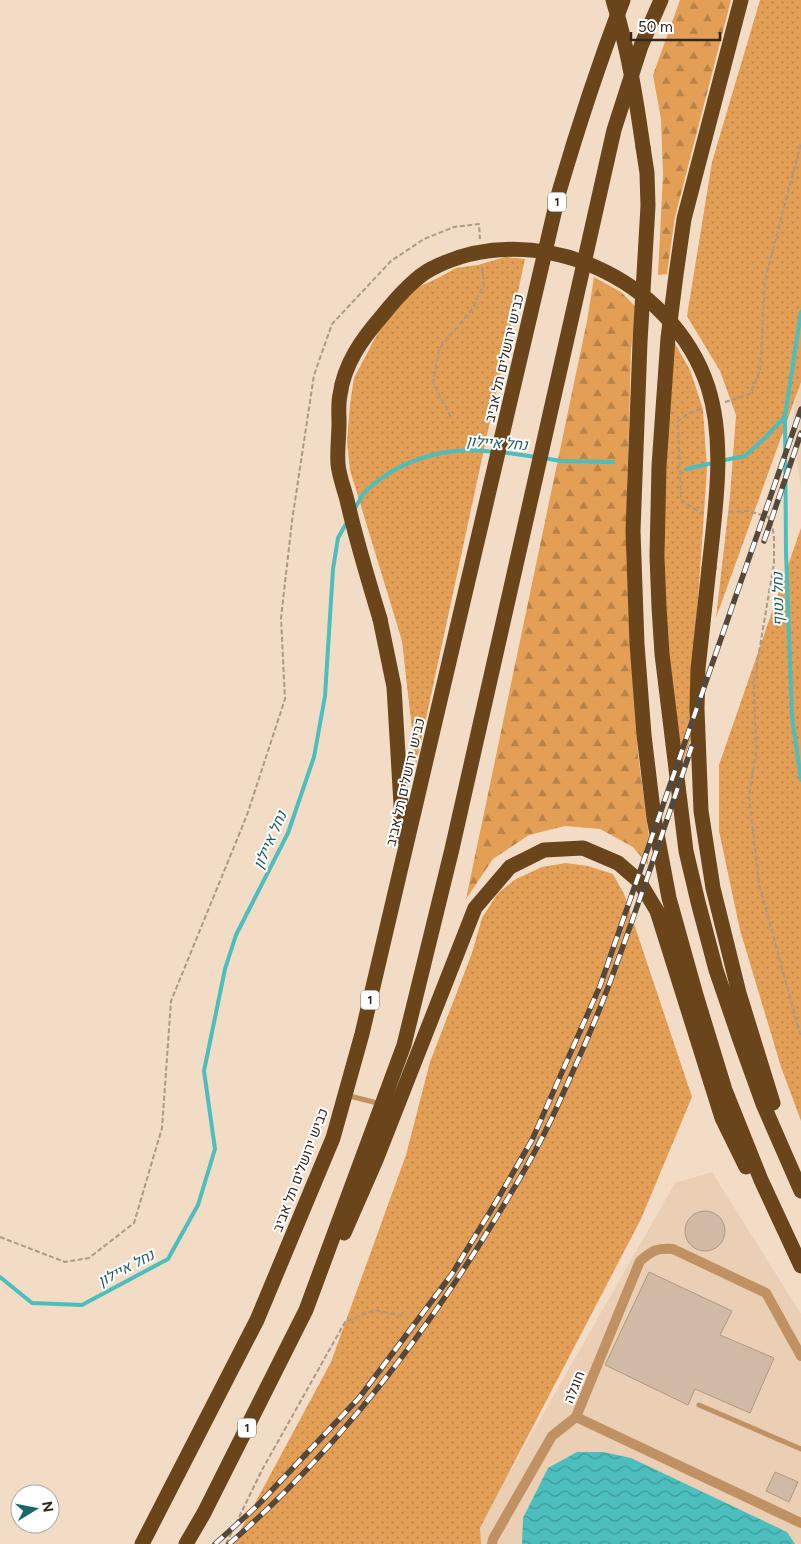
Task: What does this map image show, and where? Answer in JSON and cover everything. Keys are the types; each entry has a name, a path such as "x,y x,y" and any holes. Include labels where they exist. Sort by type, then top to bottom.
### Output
{"highway":[{"path":"613,0 621,26 631,73 647,173 648,206 640,342 633,531 637,644 644,736 654,818 669,898 725,1090 761,1180 801,1266"},
{"name":"כביש ירושלים תל אביב","path":"141,1544 257,1320 333,1138 370,1001 559,192 580,119 623,0"},
{"name":"1","path":"186,1544 204,1513 306,1310 404,1045 452,849 614,130 641,46 661,0"},
{"path":"741,0 684,219 676,275 668,338 659,466 657,556 659,607 663,663 686,851 698,902 716,970 740,1040 763,1104 801,1191"},
{"path":"370,1001 402,856 403,834 394,688 380,619 350,515 338,465 340,396 348,362 371,328 398,296 430,270 458,258 486,251 542,250 577,260 604,271 626,283 653,303 681,334 691,349 708,386 714,416 718,470 698,669 697,709 701,812 713,888 739,993 777,1116 801,1174"},
{"path":"306,1310 347,1227 376,1160 475,908 510,867 544,850 562,848 583,848 618,863 639,881 656,911 722,1118 750,1176 801,1272"}],"street":[{"name":"חוגלה","path":"492,1544 552,1436 576,1417 640,1261 648,1254 660,1248 673,1249 766,1293 801,1356"},
{"path":"576,1417 801,1523"}],"lane":[{"path":"345,1095 382,1104"},
{"path":"699,1405 801,1449"}],"path":[{"path":"724,402 750,394 760,371 765,280 801,143"},
{"path":"0,1237 65,1262 89,1258 134,1223 162,1128 171,1001 247,815 285,699 282,618 292,521 314,375 332,324 391,261 424,239 454,227 479,224 480,241"},
{"path":"451,416 433,383 439,348 473,308 484,284 482,258"},
{"path":"706,408 689,413 678,421 681,500 701,514 710,514"},
{"path":"720,513 749,511 768,516 774,536 774,564 754,682 756,754 749,795 758,884 801,1037"},
{"path":"226,1544 262,1470 345,1322 375,1310 402,1316"}],"shaded area":[{"path":"801,356 801,487 792,429"},
{"path":"712,1172 801,1314 801,1544 476,1544 476,1531 675,1183"}],"green space":[{"path":"680,0 731,0 675,217 667,274 658,275 663,174 661,119 653,75"},
{"path":"760,0 801,0 801,382 716,618 730,496 736,415 720,371 687,316 712,162"},
{"path":"505,257 525,259 416,765 402,641 350,470 347,442 354,378 382,325 416,288 456,268 478,265"},
{"path":"594,277 621,292 636,307 631,351 626,541 638,754 649,837 648,865 633,847 600,829 565,826 529,835 493,859 466,899 587,321"},
{"path":"673,340 690,370 703,409 707,470 693,671 694,730 681,767 666,643 663,489"},
{"path":"801,528 801,1121 781,1067 740,930 719,831 719,765"},
{"path":"566,863 588,866 613,874 624,894 692,1097 641,1219 480,1528 481,1544 233,1544 331,1362 406,1155 430,1062 472,953 482,918 498,893 516,879 542,867"}],"water":[{"path":"577,1452 603,1452 631,1458 787,1532 795,1544 522,1544 523,1518 548,1468"}],"building":[{"path":"709,1211 716,1214 722,1220 725,1231 724,1239 716,1248 709,1251 701,1251 694,1248 686,1239 685,1227 688,1220 697,1212"},
{"path":"649,1272 732,1311 720,1335 774,1358 750,1413 695,1389 688,1405 605,1365"},
{"path":"775,1472 798,1482 789,1502 766,1491"}],"waterway":[{"name":"נחל איילון","path":"720,461 745,456 785,416 801,312"},
{"name":"נחל נטוף","path":"785,416 786,552 792,717 801,780"},
{"name":"נחל איילון","path":"354,510 363,495 379,480 391,472 419,459 464,450 494,452"},
{"name":"נחל איילון","path":"501,452 536,457"},
{"name":"נחל איילון","path":"543,458 561,461 613,462"},
{"name":"נחל איילון","path":"686,469 713,463"},
{"name":"נחל איילון","path":"0,1277 32,1303 82,1305 168,1259 198,1205 215,1149 204,1071 225,969 236,935 288,833 314,757 325,696 333,569 338,538 347,522"}],"railway":[{"path":"215,1544 257,1506 359,1398 452,1274 532,1140 600,986 801,409"},
{"path":"764,541 801,433"},
{"path":"229,1544 267,1510 303,1473 372,1395 404,1354 464,1269 534,1153 550,1123 601,1005 640,899 692,746"}]}
